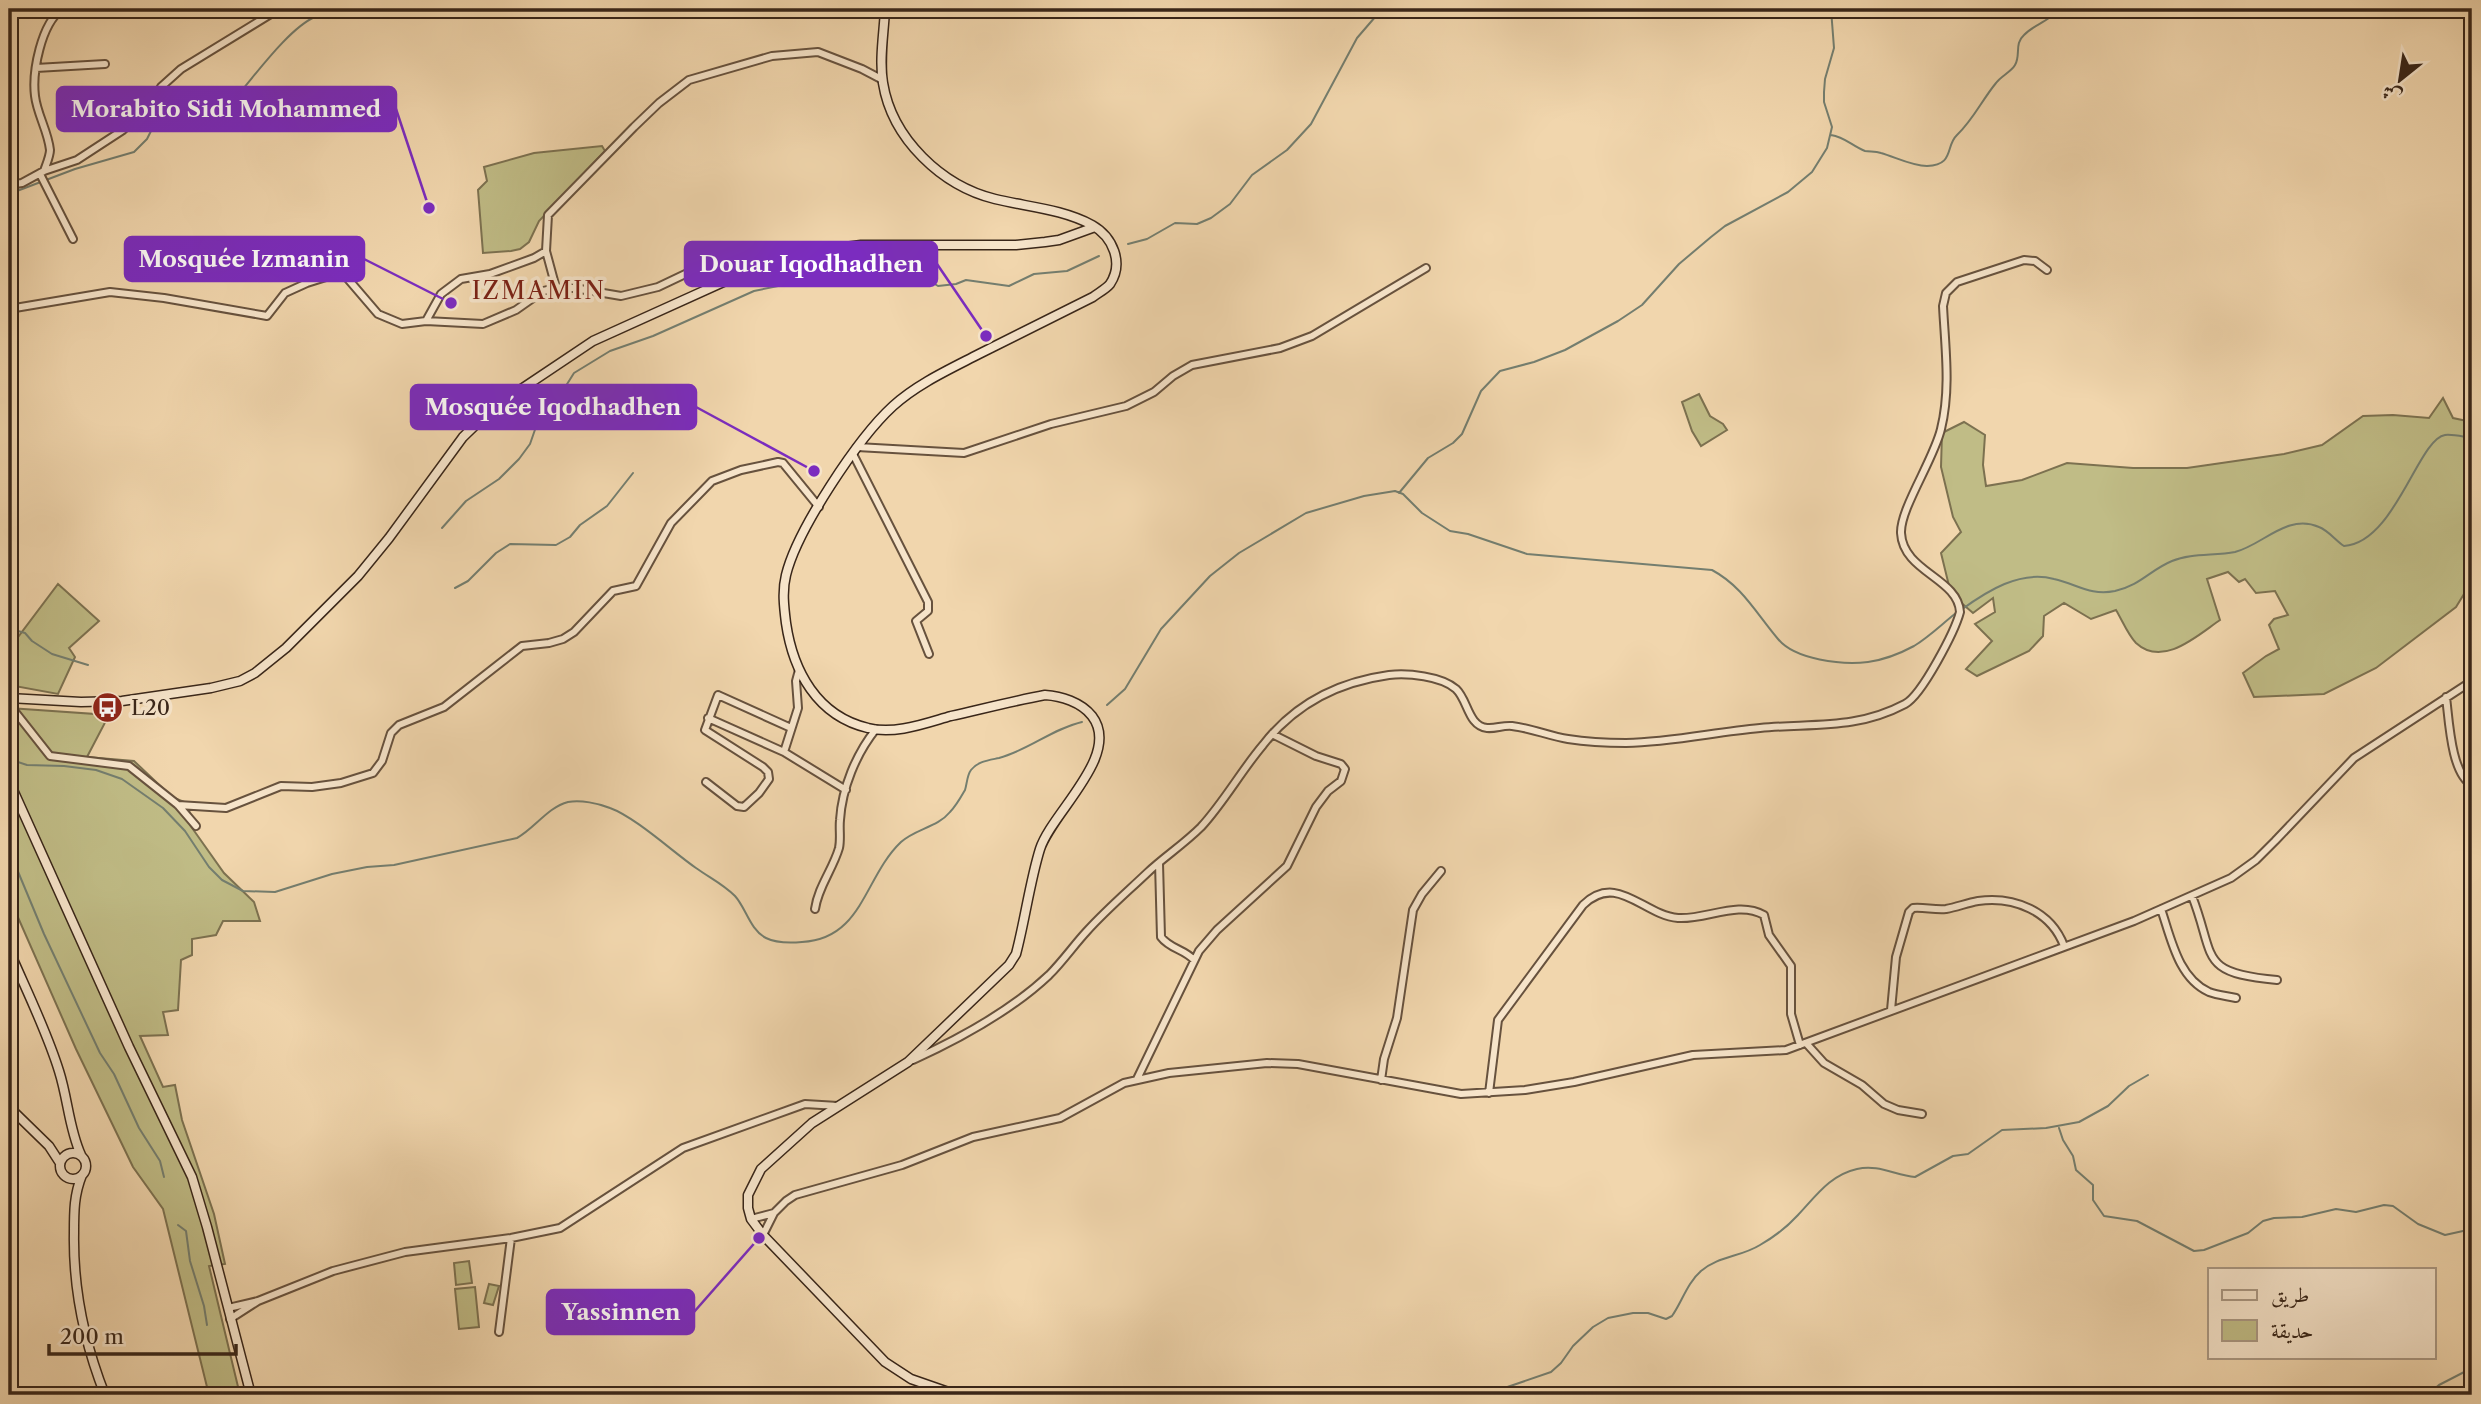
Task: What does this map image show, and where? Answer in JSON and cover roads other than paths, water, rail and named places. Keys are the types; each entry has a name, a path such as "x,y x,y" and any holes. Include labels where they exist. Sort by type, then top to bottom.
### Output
{"street":[{"path":"62,9 54,14 44,33 36,68 35,97 50,151 42,172 73,239"},
{"path":"9,185 22,183 42,172 77,160 123,130 181,69 279,9"},
{"path":"886,9 882,66 891,112 924,158 950,181 987,197 1068,214 1096,227 1107,236 1116,261 1115,273 1109,286 1093,297 924,384 893,406 855,451 818,507 792,557 784,586 788,634 806,686 828,709 854,724 876,729 906,727 1045,695 1059,695 1087,710 1095,719 1100,732 1100,746 1087,774 1058,816 1040,849 1016,954 1009,965 908,1062"},
{"path":"556,288 546,251 548,215 650,111 689,80 772,55 818,52 883,80"},
{"path":"36,68 105,64"},
{"path":"9,698 122,701 211,688 240,681 255,673 358,576 463,438 493,408 593,341 764,264 806,252 862,245 1016,245 1045,242 1096,227"},
{"path":"426,321 441,294 461,279 490,274 546,251"},
{"path":"9,309 110,292 164,298 267,316 285,293 342,272 377,313 402,324 426,321 483,324 516,310 543,291 556,288 574,288 621,296 658,287 700,267 723,260 735,259 764,264"},
{"path":"957,1395 911,1379 885,1362 763,1235 751,1219 748,1208 748,1195 761,1169 798,1133 908,1062 957,1040 1021,997 1048,975 1089,929 1158,863 1200,828 1272,734 1297,709 1333,691 1368,679 1405,674 1422,676 1453,687 1466,703 1473,720 1481,727 1509,726 1568,739 1591,741 1664,741 1757,728 1835,726 1908,703 1927,679 1960,609 1955,596 1912,559 1904,547 1901,532 1905,515 1934,454 1941,429 1946,382 1944,299 1957,282 2024,260 2035,261 2047,270"},
{"path":"855,451 964,453 1051,424 1126,406 1154,392 1192,365 1280,348 1312,336 1426,268"},
{"path":"855,451 929,606 926,613 916,621 929,654"},
{"path":"178,805 226,808 281,786 341,783 373,773 382,761 391,733 399,725 444,707 522,646 563,639 574,632 613,591 636,586 671,523 701,490 720,477 761,465 783,463 818,507"},
{"path":"784,752 798,708 796,681 799,670"},
{"path":"763,1235 774,1213 795,1195 902,1166 973,1137 1060,1118 1124,1083 1169,1073 1283,1063 1318,1067 1448,1093 1489,1093 1574,1082 1693,1055 1771,1052 1803,1044 2161,909 2231,878 2275,841 2354,758 2472,681"},
{"path":"706,782 737,806 744,807 769,779 768,772 763,767 706,731 708,718 718,695 791,728"},
{"path":"2446,697 2454,751 2465,780 2472,785"},
{"path":"9,704 50,756 130,766 178,805 196,826"},
{"path":"708,718 784,752 846,790"},
{"path":"815,909 819,892 839,848 839,822 846,790 863,745 876,729"},
{"path":"1137,1079 1194,960 1217,930 1287,866 1316,807 1328,791 1344,778 1345,769 1340,764 1316,756 1272,734"},
{"path":"9,781 129,1047 192,1177 251,1395"},
{"path":"1158,863 1161,937 1167,944 1188,954 1194,960"},
{"path":"1381,1080 1384,1059 1397,1018 1413,910 1441,871"},
{"path":"1489,1093 1498,1020 1583,905 1603,893 1630,897 1649,909 1678,918 1740,910 1759,911 1764,915 1769,935 1791,966 1791,1014 1803,1044 1819,1059 1862,1085 1884,1104 1898,1110 1922,1114"},
{"path":"2192,896 2208,950 2216,963 2237,973 2277,980"},
{"path":"1891,1010 1896,957 1909,912 1913,908 1938,909 1980,901 2013,901 2034,911 2054,926 2064,946"},
{"path":"2161,909 2175,949 2194,983 2213,993 2236,998"},
{"path":"9,950 54,1055 68,1104 72,1134 86,1165 74,1198 78,1305 88,1349 105,1395"},
{"path":"228,1308 258,1301 333,1271 405,1252 511,1238 560,1228 683,1147 805,1104 839,1106"},
{"path":"9,1107 49,1146 60,1163 74,1198"},
{"path":"60,1163 67,1154 72,1134"},
{"path":"49,1146 67,1154 81,1155"},
{"path":"65,1175 72,1178 82,1175"},
{"path":"751,1219 774,1213"},
{"path":"499,1332 511,1238"},
{"path":"230,1319 258,1301"}],"waterway":[{"path":"9,194 75,169 134,152 147,139 155,123 181,103 233,95 242,90 276,50 306,22 321,15 364,9"},
{"path":"1128,244 1147,239 1175,223 1197,224 1211,218 1230,204 1252,175 1287,150 1311,124 1357,38 1382,9"},
{"path":"1399,493 1428,458 1453,443 1462,434 1481,391 1500,371 1565,350 1618,321 1642,305 1679,264 1725,226 1788,192 1812,172 1827,148 1832,127 1824,102 1825,79 1834,48 1831,9"},
{"path":"1831,135 1865,151 1879,152 1915,165 1927,166 1942,162 1946,159 1953,139 1998,81 2015,65 2021,38 2057,9"},
{"path":"442,528 466,501 499,479 519,459 530,444 538,421 552,408 574,373 610,351 653,336 754,291 853,276 900,279 922,276 938,286 966,280 1009,286 1034,274 1067,271 1099,256"},
{"path":"1961,610 1993,589 2029,577 2054,579 2098,592 2115,591 2132,585 2172,561 2235,552 2296,524 2319,527 2344,546 2362,541 2378,528 2391,511 2435,441 2445,435 2472,438"},
{"path":"455,588 468,581 496,553 510,544 556,545 570,537 580,525 607,506 633,473"},
{"path":"1107,705 1125,689 1161,629 1210,576 1239,553 1306,513 1364,496 1395,491 1403,494 1422,513 1450,531 1468,534 1527,554 1712,570 1740,592 1786,646 1820,660 1857,663 1892,656 1920,642 1956,613"},
{"path":"9,632 25,633 52,654 88,665"},
{"path":"12,760 27,765 96,770 122,779 163,808 185,831 209,867 222,880 243,891 275,892 332,874 394,865 517,838 561,805 573,801 595,803 631,819 726,888 739,901 752,924 766,938 793,943 822,938 838,930 861,904 889,856 901,842 939,821 952,810 965,790 969,774 974,767 1082,722"},
{"path":"9,850 44,934 100,1053 114,1074 139,1128 160,1161 164,1177"},
{"path":"1484,1395 1551,1372 1593,1327 1608,1318 1633,1313 1648,1313 1666,1319 1672,1316 1692,1281 1701,1271 1715,1262 1753,1249 1770,1238 1790,1223 1824,1187 1847,1172 1872,1168 1915,1177 1953,1156 1968,1154 2002,1130 2046,1128 2079,1122 2108,1106 2129,1086 2148,1075"},
{"path":"2059,1128 2073,1156 2076,1170 2093,1185 2093,1200 2104,1216 2137,1221 2194,1251 2204,1250 2248,1233 2263,1221 2274,1218 2302,1217 2336,1209 2356,1212 2384,1205 2393,1206 2418,1224 2445,1235 2472,1229"},
{"path":"178,1225 186,1231 190,1261 207,1325"},
{"path":"2427,1395 2439,1385 2472,1368"}],"place":[{"name":"Morabito Sidi Mohammed","path":"429,208"},
{"name":"Mosquée Izmanin","path":"451,303"},
{"name":"Douar Iqodhadhen","path":"986,336"},
{"name":"Mosquée Iqodhadhen","path":"814,471"},
{"name":"L20","path":"108,707"},
{"name":"Yassinnen","path":"759,1238"}],"district":[{"name":"IZMAMIN","path":"539,290"}]}
